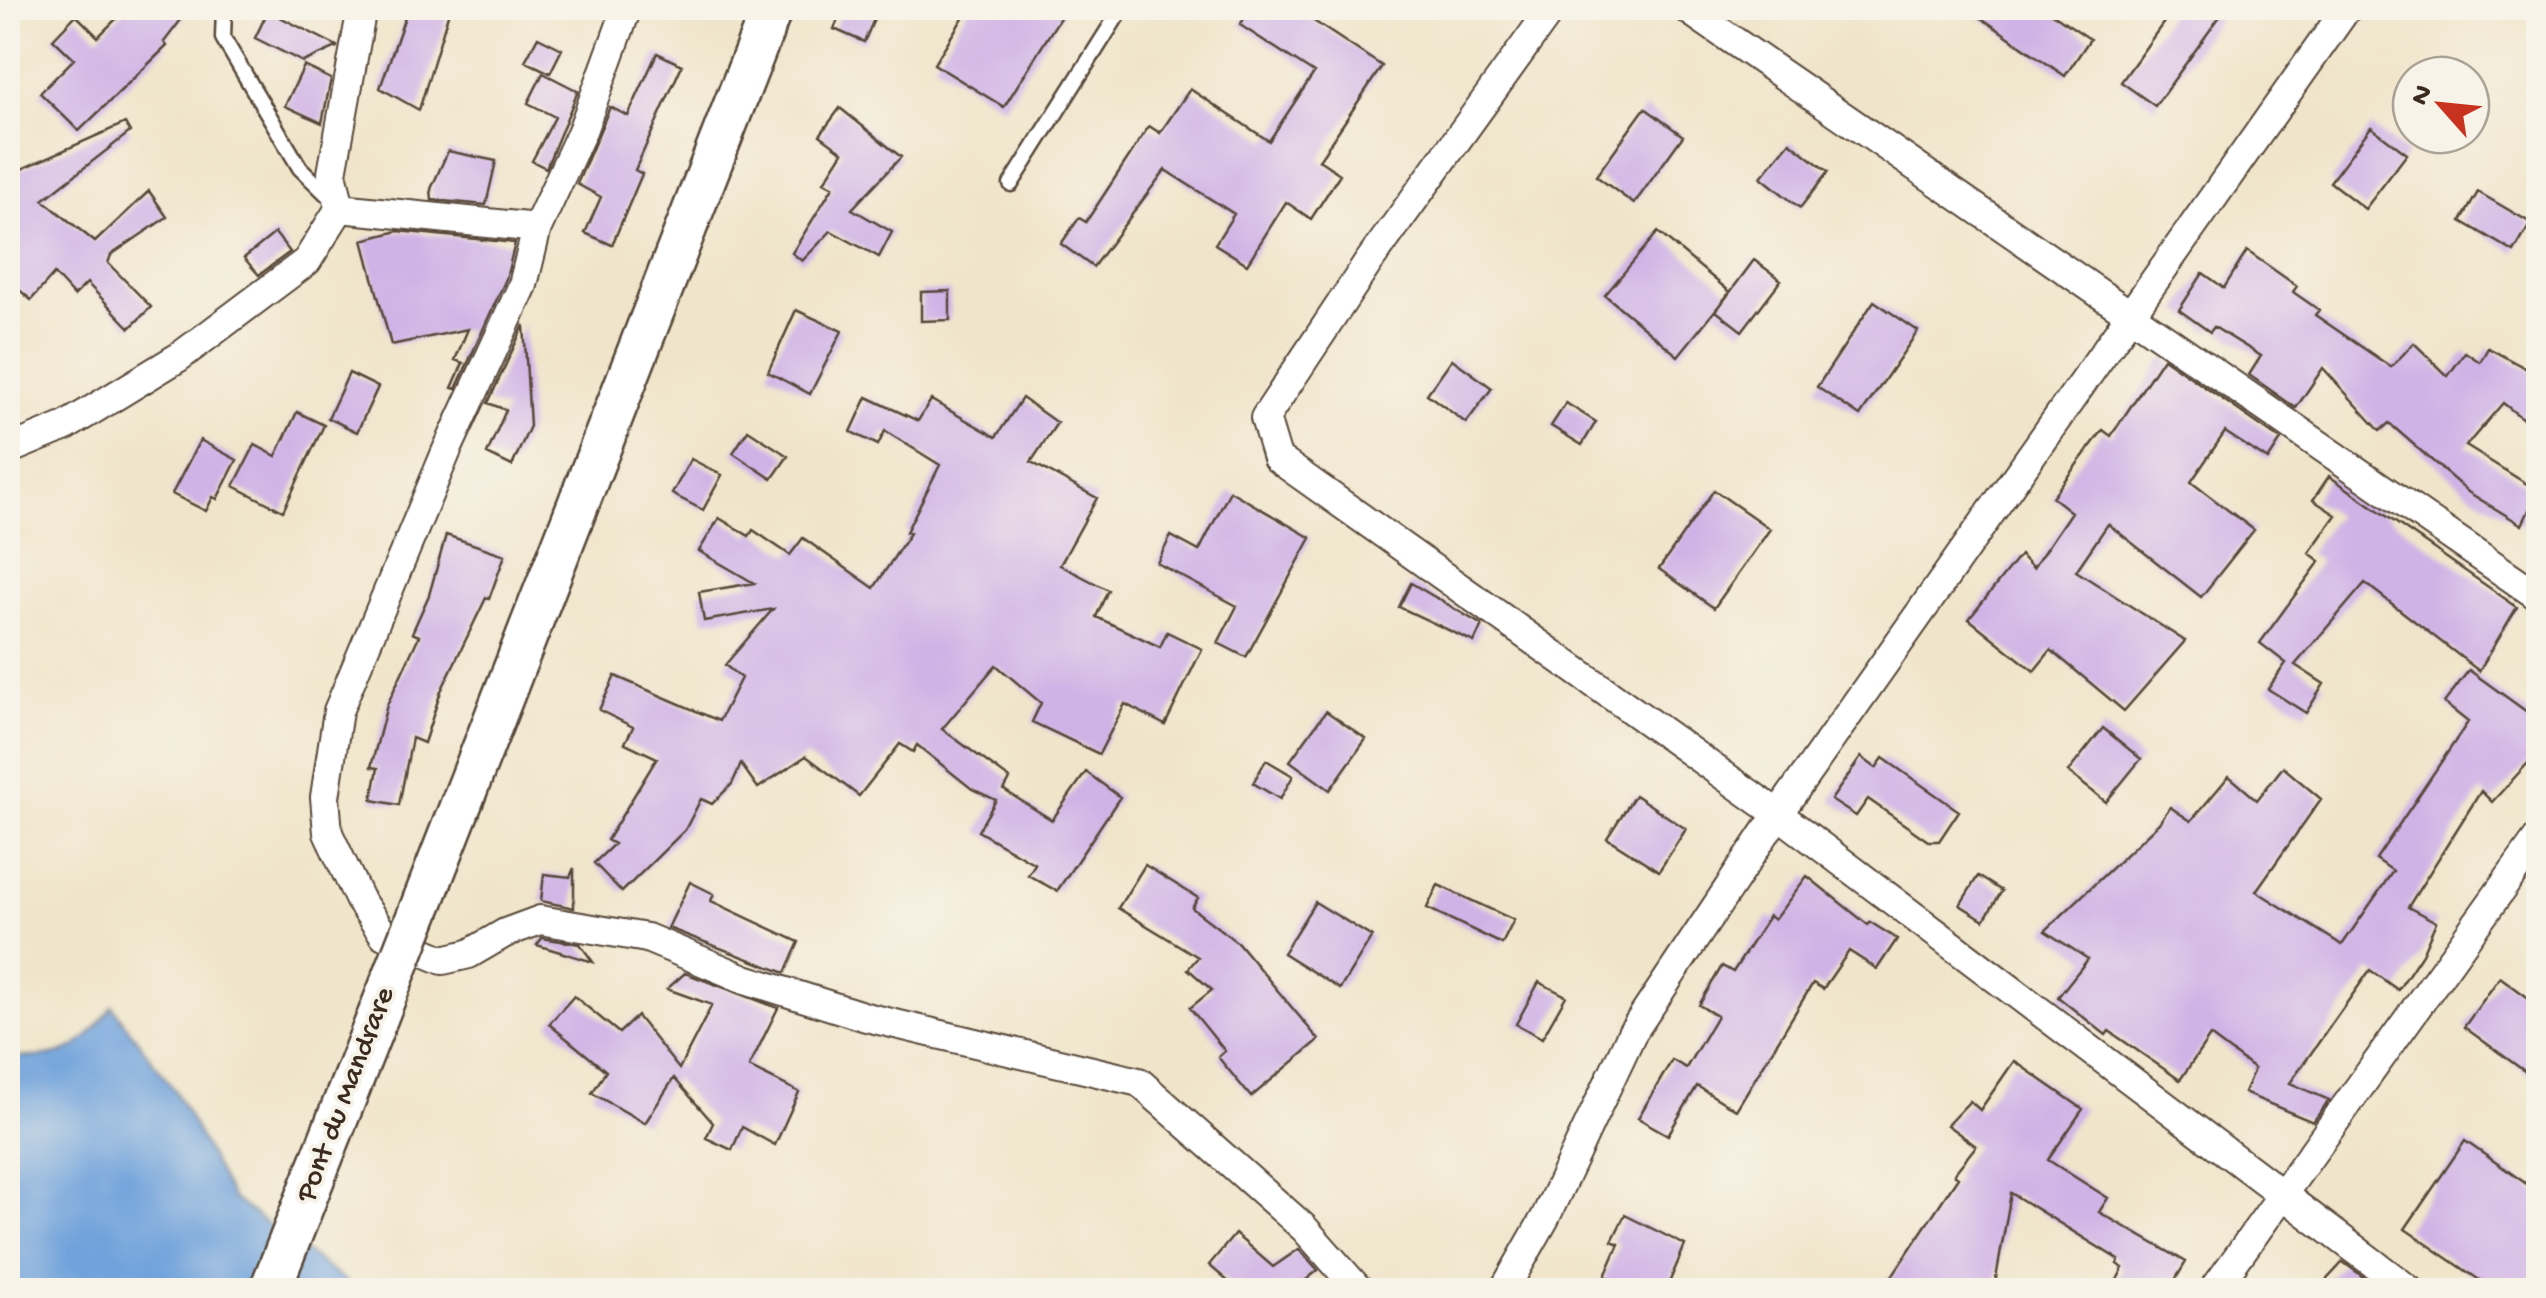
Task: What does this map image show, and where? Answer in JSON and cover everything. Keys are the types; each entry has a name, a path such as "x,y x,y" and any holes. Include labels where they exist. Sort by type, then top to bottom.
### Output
{"main road":[{"name":"Pont du Mandrare","path":"270,1290 772,8"}],"street":[{"path":"8,450 66,426 179,356 308,261 340,208 332,173 362,8"},
{"path":"627,8 582,132 537,228 523,285 447,450 338,711 325,798 328,832 359,899 384,935 443,960 469,954 540,920 647,938 745,979 866,1017 1139,1082 1304,1228 1359,1290"},
{"path":"1552,8 1368,264 1265,418 1276,458 1778,814 2409,1290"},
{"path":"1686,8 2538,596"},
{"path":"1504,1290 1545,1218 1632,1034 1778,814 2347,8"},
{"path":"340,208 537,228"},
{"path":"2214,1290 2538,838"}],"lane":[{"path":"224,8 223,38 300,168 340,208"},
{"path":"1011,184 1122,8"}],"water":[{"path":"112,1006 175,1091 232,1198 357,1290 8,1290 8,1056 43,1056 69,1050 90,1034"}],"building":[{"path":"127,8 190,8 164,42 167,46 79,131 40,93 74,59 53,39 76,15 98,37"},
{"path":"408,8 450,8 419,110 380,88"},
{"path":"843,8 879,8 864,42 834,29"},
{"path":"969,8 1066,8 1004,107 934,64"},
{"path":"1251,8 1294,8 1382,66 1319,160 1340,174 1311,219 1286,202 1247,264 1215,244 1234,214 1165,170 1093,267 1061,244 1079,218 1086,222 1149,126 1160,133 1190,89 1269,141 1314,73 1240,25"},
{"path":"1967,8 2044,8 2090,39 2065,76"},
{"path":"2174,8 2226,8 2155,106 2121,82"},
{"path":"268,11 337,47 303,62 255,38"},
{"path":"538,37 562,49 550,73 525,61"},
{"path":"657,53 682,65 635,170 642,174 612,245 585,233 601,197 577,184 610,107 628,116"},
{"path":"304,66 331,79 322,123 285,106"},
{"path":"543,73 578,91 546,168 532,161 555,117 528,103"},
{"path":"840,108 901,157 852,209 892,232 879,257 831,231 802,261 792,253 833,187 824,182 843,152 820,135"},
{"path":"1645,108 1683,136 1634,204 1596,176"},
{"path":"125,123 130,132 43,200 95,242 149,191 167,217 111,255 108,263 151,307 130,328 87,283 74,296 54,274 31,300 8,280 8,175"},
{"path":"2371,127 2391,142 2391,155 2406,155 2365,209 2330,182"},
{"path":"1790,142 1828,172 1800,208 1761,177"},
{"path":"448,151 496,161 486,205 432,200 431,189"},
{"path":"2478,192 2531,223 2514,252 2461,221"},
{"path":"398,231 515,243 506,279 456,389 452,388 463,363 455,360 468,329 391,345 363,240"},
{"path":"1658,232 1730,292 1678,356 1605,295"},
{"path":"275,233 290,252 259,275 244,258"},
{"path":"2247,251 2297,286 2293,292 2319,310 2315,315 2391,367 2414,343 2448,376 2465,352 2480,362 2488,348 2538,375 2538,431 2503,403 2466,446 2538,491 2522,525 2468,492 2389,423 2380,431 2323,368 2296,408 2249,375 2261,356 2214,327 2210,332 2179,310 2203,273 2224,288"},
{"path":"1754,260 1781,280 1742,331 1716,311"},
{"path":"950,291 950,320 921,321 921,292"},
{"path":"1874,301 1918,331 1860,416 1817,387"},
{"path":"796,310 842,331 810,394 768,372"},
{"path":"524,325 530,426 512,466 487,454 506,410 488,403"},
{"path":"2163,358 2281,440 2268,460 2225,432 2191,482 2254,530 2201,597 2108,524 2076,571 2185,641 2124,711 2051,650 2034,671 1969,619 2020,555 2033,568 2071,512 2052,497 2103,430 2111,436"},
{"path":"1452,359 1492,388 1466,423 1427,394"},
{"path":"349,373 378,387 357,432 328,418"},
{"path":"867,397 918,421 931,400 996,437 1022,398 1057,423 1031,462 1097,498 1060,565 1108,590 1096,617 1160,647 1167,632 1202,649 1165,725 1125,704 1099,754 1032,722 1041,703 996,665 942,729 1010,779 1004,790 1052,820 1086,772 1120,797 1057,891 1028,875 1035,864 978,831 996,800 972,789 917,745 913,752 900,744 859,796 806,756 758,788 741,764 732,784 712,804 701,799 685,830 622,892 594,863 614,844 607,840 657,758 625,743 633,727 599,710 615,676 719,721 741,678 725,665 773,609 704,621 699,592 754,583 699,551 719,518 749,536 753,530 790,555 803,538 874,588 910,533 906,532 940,465 885,431 878,445 851,432"},
{"path":"1566,403 1596,422 1582,445 1551,426"},
{"path":"297,412 324,425 283,511 234,486 255,445 276,456"},
{"path":"748,430 788,456 772,479 733,453"},
{"path":"200,440 237,460 217,499 213,497 206,511 172,494"},
{"path":"691,459 722,475 703,510 672,494"},
{"path":"2329,476 2517,607 2479,671 2365,583 2295,665 2324,684 2306,713 2268,689 2286,663 2260,643 2320,561 2309,553 2336,515 2313,500"},
{"path":"1714,490 1770,529 1714,608 1659,569"},
{"path":"1230,491 1311,538 1246,657 1218,643 1237,606 1157,563 1171,536 1199,551"},
{"path":"446,535 505,555 489,599 486,598 441,691 424,743 412,738 399,805 372,800 378,768 371,767 387,705 419,636 412,633 429,595"},
{"path":"1411,583 1482,625 1474,642 1399,607"},
{"path":"2469,670 2538,720 2538,752 2492,802 2481,791 2408,907 2436,922 2422,954 2398,990 2370,970 2290,1083 2329,1100 2313,1122 2244,1093 2254,1069 2210,1036 2180,1080 2109,1031 2106,1035 2058,997 2088,959 2045,931 2159,823 2170,807 2191,821 2229,776 2257,800 2283,767 2321,799 2256,891 2342,945 2393,871 2376,859 2468,722 2444,703"},
{"path":"1326,711 1366,739 1330,790 1290,761"},
{"path":"2103,728 2141,759 2106,802 2068,772"},
{"path":"1861,757 1876,768 1883,758 1959,811 1939,841 1928,841 1868,799 1856,816 1831,800"},
{"path":"1266,760 1293,776 1280,799 1253,783"},
{"path":"1635,795 1686,829 1659,871 1607,838"},
{"path":"1145,865 1198,898 1192,908 1238,943 1319,1040 1251,1097 1218,1057 1225,1051 1190,1008 1212,990 1188,969 1198,957 1118,908"},
{"path":"574,868 574,908 541,901 544,874 570,877"},
{"path":"1807,876 1868,925 1870,922 1897,939 1877,969 1849,951 1823,989 1813,983 1736,1110 1697,1086 1668,1135 1638,1118 1672,1060 1686,1068 1717,1016 1699,1005 1722,966 1733,972 1769,916 1774,920"},
{"path":"1978,876 2002,891 1984,920 1960,905"},
{"path":"690,882 714,894 711,901 799,942 785,973 668,928"},
{"path":"1438,885 1514,920 1502,944 1427,908"},
{"path":"1315,902 1372,937 1340,989 1283,953"},
{"path":"542,938 580,944 593,962 537,945"},
{"path":"685,973 778,1008 749,1067 799,1092 775,1145 742,1127 732,1150 706,1138 713,1123 674,1078 645,1123 592,1093 606,1071 549,1024 574,996 619,1033 637,1016 679,1069 712,1005 667,989"},
{"path":"2500,977 2538,1005 2538,1081 2464,1027"},
{"path":"1539,982 1566,996 1542,1038 1516,1024"},
{"path":"2014,1061 2083,1109 2048,1160 2108,1198 2099,1212 2186,1262 2169,1290 2112,1290 2123,1268 2117,1264 2119,1260 2011,1193 1994,1290 1914,1290 1888,1282 1958,1177 1954,1174 1976,1146 1947,1125 1970,1101 1980,1110"},
{"path":"2465,1141 2538,1192 2538,1280 2531,1290 2494,1290 2405,1229"},
{"path":"1625,1215 1685,1245 1666,1290 1599,1290 1619,1244 1612,1241"},
{"path":"1235,1234 1273,1267 1299,1249 1318,1270 1306,1280 1317,1290 1238,1290 1209,1265"},
{"path":"2343,1262 2381,1290 2317,1290"}]}
